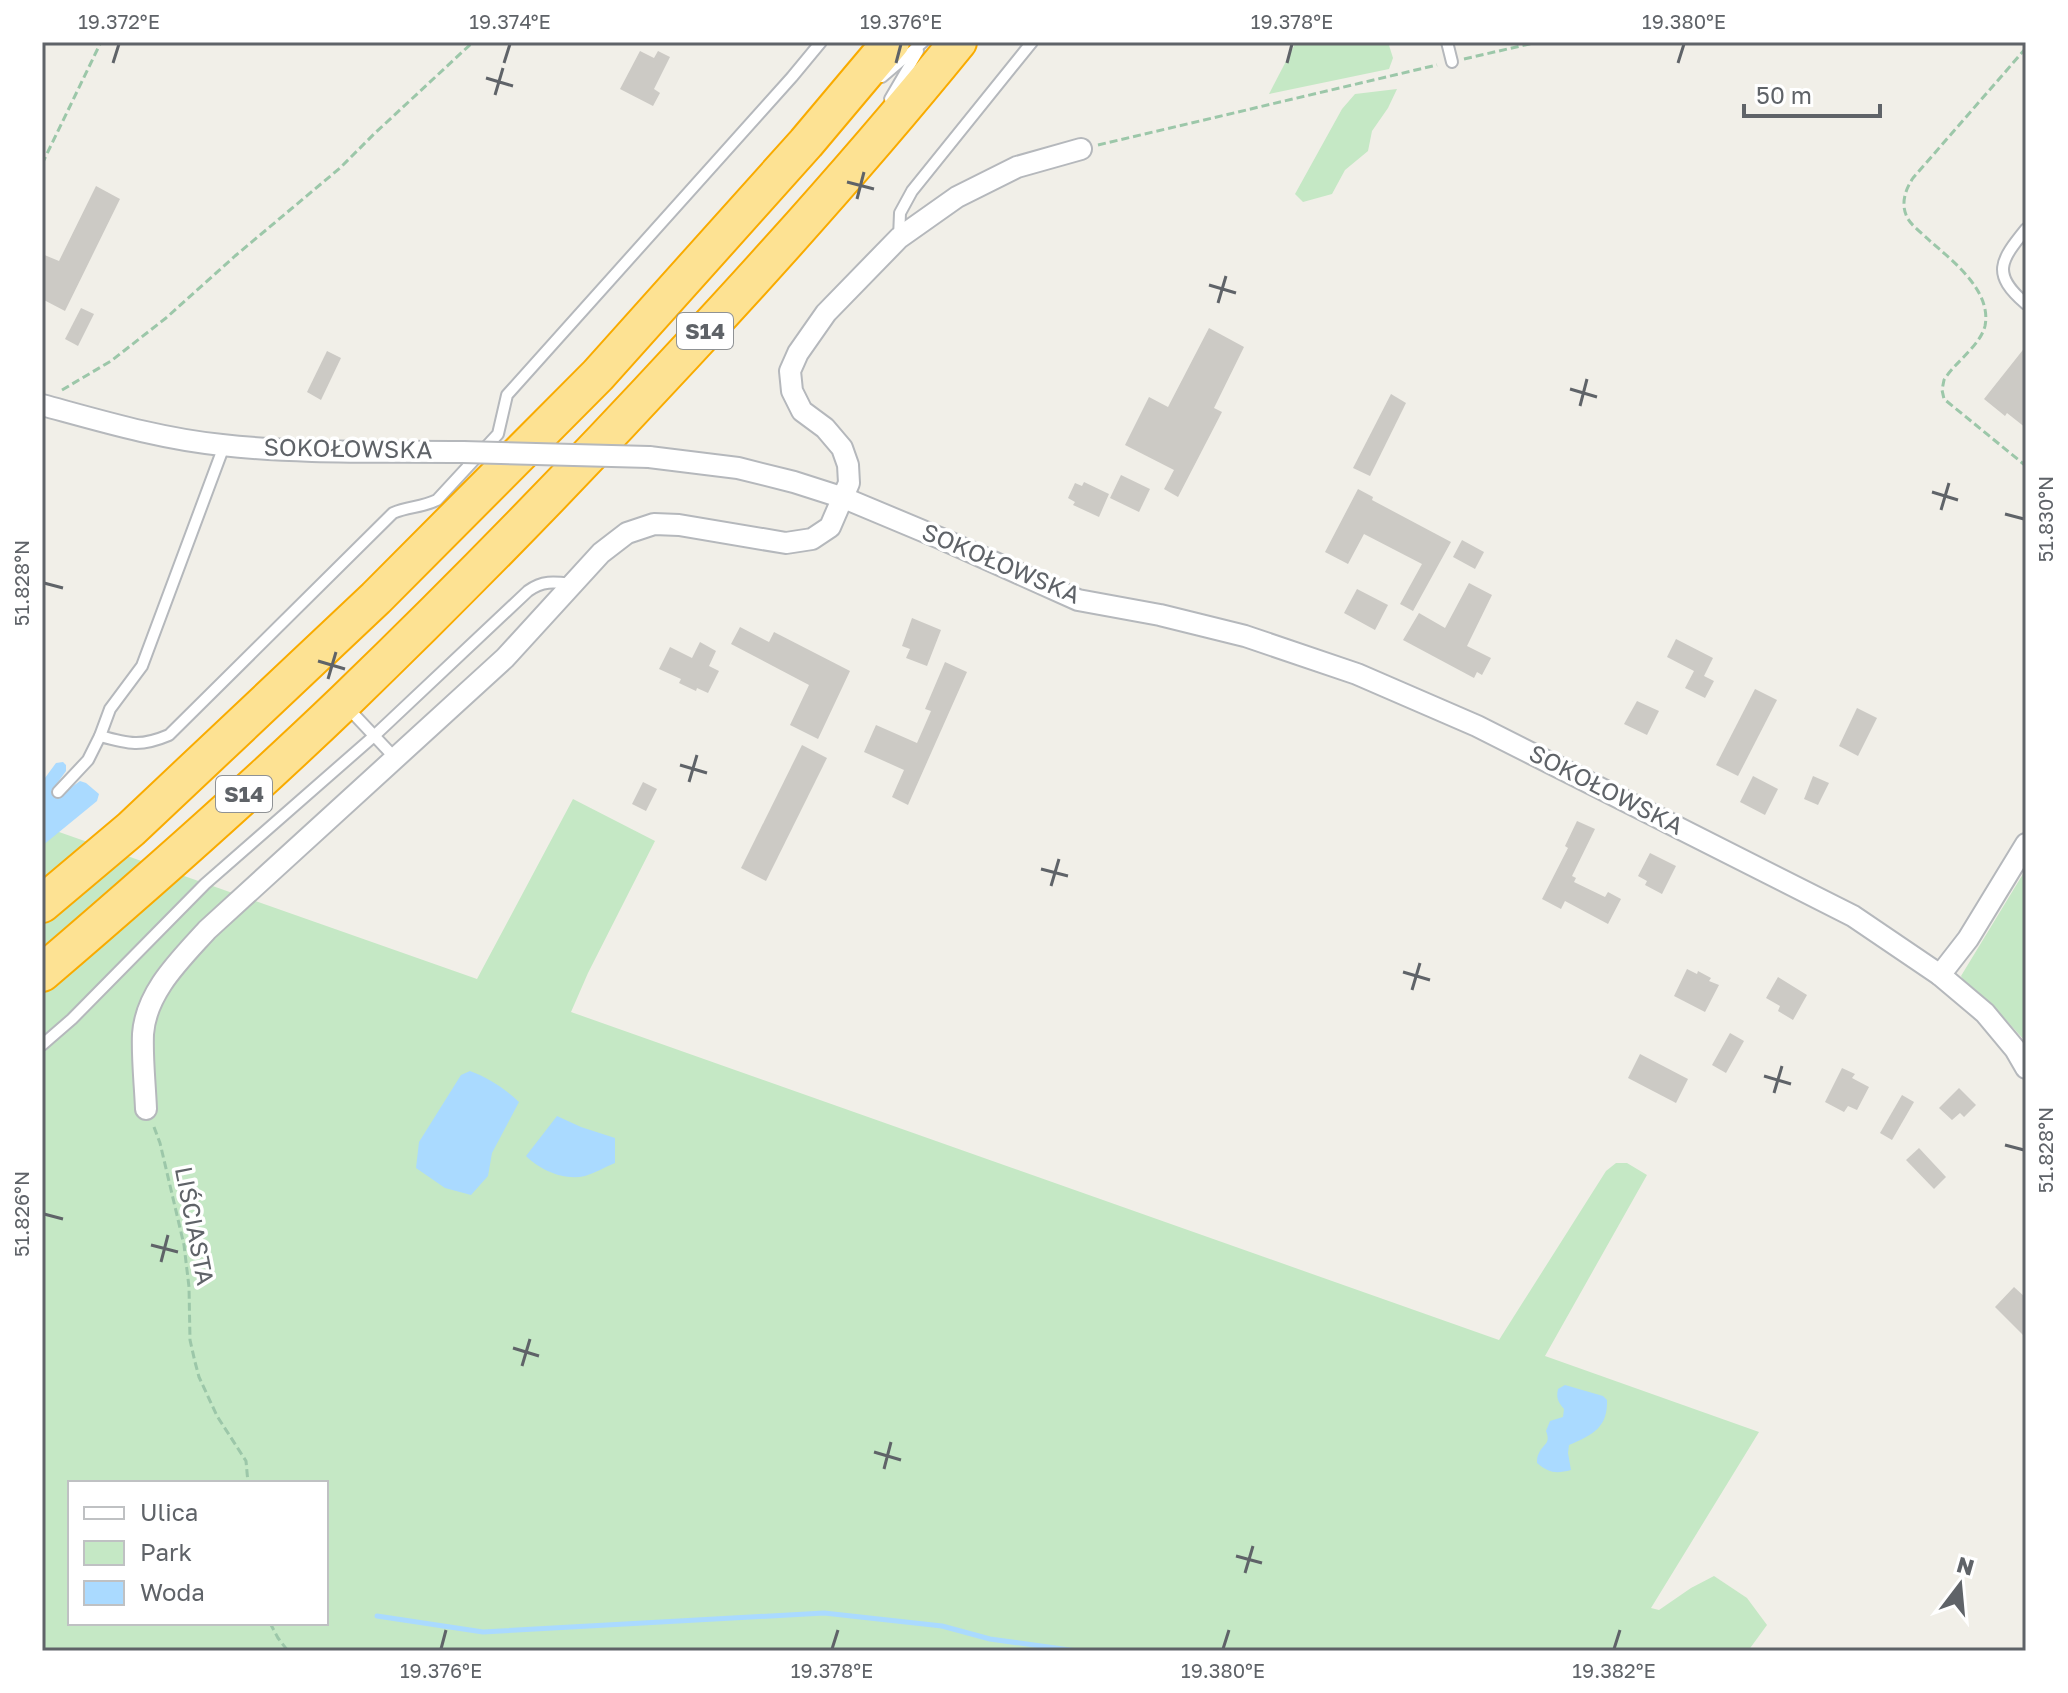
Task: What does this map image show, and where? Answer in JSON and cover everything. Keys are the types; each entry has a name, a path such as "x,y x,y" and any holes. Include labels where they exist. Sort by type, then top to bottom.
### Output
{"highway":[{"name":"S14","path":"42,904 131,829 376,598 598,375 806,143 891,42"},
{"name":"S14","path":"42,973 137,891 343,702 582,464 761,271 958,42"}],"street":[{"path":"146,1109 143,1032 152,1000 170,972 207,930 505,658 601,553 627,533 654,524 679,525 786,543 812,539 830,527 849,483 848,465 842,448 825,428 802,411 792,391 790,371 798,353 826,313 899,238 957,197 1017,167 1081,149"},
{"name":"SOKOŁOWSKA","path":"42,405 162,435 224,446 649,457 738,468 844,498 1078,600 1160,615 1245,636 1357,674 1464,720 1824,900 1863,923 1940,975 1985,1013 2026,1068"},
{"path":"1940,975 1968,939 2026,844"}],"lane":[{"path":"100,736 136,745 169,735 393,513 424,507 437,500 498,434 507,395 821,42"},
{"path":"876,83 923,42"},
{"path":"884,109 923,42"},
{"path":"899,238 900,213 912,191 1032,42"},
{"path":"1447,42 1452,62"},
{"path":"806,143 864,93"},
{"path":"846,175 877,122"},
{"path":"2026,229 2006,256 2003,275 2011,291 2026,304"},
{"path":"58,792 88,760 110,709 142,666 224,446"},
{"path":"42,1045 72,1019 205,884 374,736 537,584 548,581 573,584"},
{"path":"343,702 396,759"}],"path":[{"path":"42,164 101,42"},
{"path":"62,390 111,361 166,318 340,168 473,42"},
{"path":"1081,149 1538,42"},
{"path":"2026,48 1913,178 1904,203 1908,219 1961,269 1983,301 1985,324 1982,335 1944,380 1944,399 2026,466"},
{"name":"LIŚCIASTA","path":"146,1109 160,1143 184,1245 190,1340 199,1377 217,1416 246,1461 248,1481"},
{"path":"271,1625 288,1651"}],"green space":[{"path":"1296,42 1388,42 1393,58 1389,69 1269,94"},
{"path":"1397,89 1372,131 1368,151 1345,170 1332,194 1303,202 1295,194 1342,109 1355,94"},
{"path":"573,799 655,841 571,1012 1499,1340 1606,1171 1616,1163 1627,1163 1647,1175 1545,1356 1759,1432 1651,1608 1659,1610 1714,1576 1747,1598 1767,1625 1748,1651 42,1651 42,826 477,979"},
{"path":"2026,869 2026,1042 1996,1009 1969,989 1961,976"}],"water":[{"path":"63,762 66,771 53,789 59,796 80,781 99,794 97,801 42,846 42,782 56,763"},
{"path":"470,1071 496,1084 519,1102 492,1153 488,1176 471,1195 445,1188 416,1168 419,1142 461,1075"},
{"path":"557,1116 615,1138 615,1163 589,1175 569,1177 545,1170 532,1161 526,1156"},
{"path":"1565,1385 1603,1396 1607,1400 1607,1409 1597,1429 1569,1445 1571,1470 1553,1472 1537,1463 1537,1458 1547,1441 1546,1431 1550,1421 1563,1417 1564,1409 1557,1395 1558,1389"}],"building":[{"path":"640,51 654,58 658,51 670,57 654,89 660,93 653,106 620,89"},
{"path":"96,186 120,199 65,311 42,299 42,254 59,261"},
{"path":"81,308 94,314 78,346 65,339"},
{"path":"1209,328 1244,347 1214,408 1222,412 1178,497 1164,489 1174,470 1125,445 1149,397 1168,407"},
{"path":"2026,346 2026,428 1984,399"},
{"path":"327,351 341,358 321,400 307,392"},
{"path":"1391,394 1406,403 1370,476 1353,468"},
{"path":"1121,475 1150,489 1139,512 1110,498"},
{"path":"1084,482 1109,494 1099,517 1073,505 1075,502 1068,498 1075,483 1082,486"},
{"path":"1358,489 1373,497 1372,500 1451,542 1413,611 1400,604 1422,564 1364,534 1348,564 1325,552"},
{"path":"1462,540 1484,552 1475,569 1453,557"},
{"path":"1469,583 1492,595 1467,646 1491,658 1482,675 1477,672 1474,678 1403,640 1419,613 1445,628"},
{"path":"1357,589 1388,605 1375,630 1344,613"},
{"path":"912,618 941,630 927,666 906,658 910,649 902,646"},
{"path":"740,627 769,642 774,632 850,671 818,739 790,725 809,685 731,644"},
{"path":"1676,639 1713,658 1704,676 1714,681 1705,698 1685,688 1694,671 1667,657"},
{"path":"700,642 716,651 709,666 719,671 708,693 679,683 681,679 659,669 670,647 692,658"},
{"path":"945,662 967,672 908,805 892,797 904,770 864,752 876,725 917,743 931,711 925,709"},
{"path":"1755,689 1777,700 1738,776 1716,765"},
{"path":"1637,701 1659,711 1647,735 1624,724"},
{"path":"1857,708 1877,718 1858,756 1839,746"},
{"path":"802,745 827,758 766,881 741,868"},
{"path":"1753,776 1778,789 1765,815 1740,802"},
{"path":"1813,776 1829,783 1818,805 1804,799"},
{"path":"643,782 657,789 646,811 632,804"},
{"path":"1577,821 1595,829 1572,876 1576,878 1574,882 1605,897 1608,892 1621,899 1608,924 1565,901 1561,909 1542,899 1568,848 1565,846"},
{"path":"1650,853 1676,866 1662,894 1645,885 1647,881 1638,876"},
{"path":"1687,969 1697,974 1698,971 1719,985 1705,1012 1674,996"},
{"path":"1778,977 1807,995 1793,1020 1778,1011 1780,1006 1766,998"},
{"path":"1730,1033 1744,1041 1726,1073 1712,1065"},
{"path":"1640,1054 1688,1079 1676,1103 1628,1078"},
{"path":"1842,1068 1855,1074 1852,1078 1869,1087 1857,1110 1848,1106 1844,1112 1825,1102"},
{"path":"1959,1088 1976,1105 1964,1117 1960,1113 1952,1120 1939,1108"},
{"path":"1902,1095 1914,1102 1892,1140 1880,1133"},
{"path":"1919,1148 1946,1177 1934,1189 1906,1160"},
{"path":"2014,1287 2026,1298 2026,1338 1995,1307"}],"waterway":[{"path":"377,1616 483,1632 824,1613 942,1626 990,1639 1077,1651"}]}
